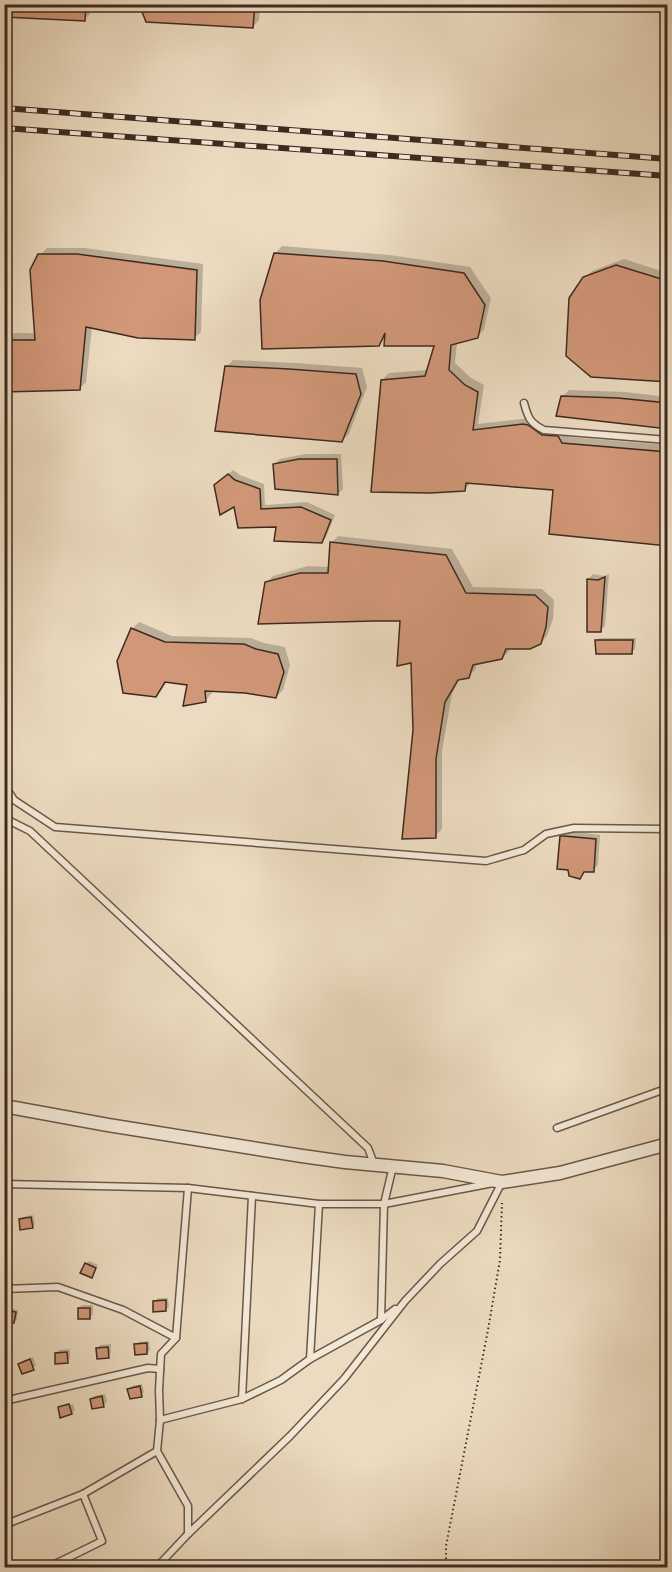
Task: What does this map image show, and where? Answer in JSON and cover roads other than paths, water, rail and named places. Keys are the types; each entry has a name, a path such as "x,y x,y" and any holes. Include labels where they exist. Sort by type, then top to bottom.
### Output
{"street":[{"path":"4,1106 268,1151 345,1162 443,1171 502,1182 560,1173 668,1144"}],"lane":[{"path":"524,403 527,415 533,424 544,430 668,440"},
{"path":"4,785 14,800 55,827 486,861 524,850 546,834 574,828 668,829"},
{"path":"4,818 30,831 368,1148 374,1164"},
{"path":"557,1128 668,1088"},
{"path":"381,1320 384,1204 393,1166"},
{"path":"4,1184 188,1188 319,1204 384,1204 502,1182"},
{"path":"156,1568 290,1436 344,1379 405,1301 440,1264 477,1231 502,1182"},
{"path":"188,1188 176,1338 161,1354 160,1420 156,1451 188,1506 188,1534"},
{"path":"242,1399 252,1197"},
{"path":"310,1359 319,1204"},
{"path":"4,1289 58,1287 123,1310 176,1338"},
{"path":"160,1420 242,1399 280,1380 310,1359 381,1320 405,1301"},
{"path":"4,1401 148,1368 160,1369"},
{"path":"4,1525 83,1494 156,1451"},
{"path":"47,1568 102,1541 83,1494"}],"railway":[{"path":"4,108 668,159"},
{"path":"4,128 668,176"}]}
